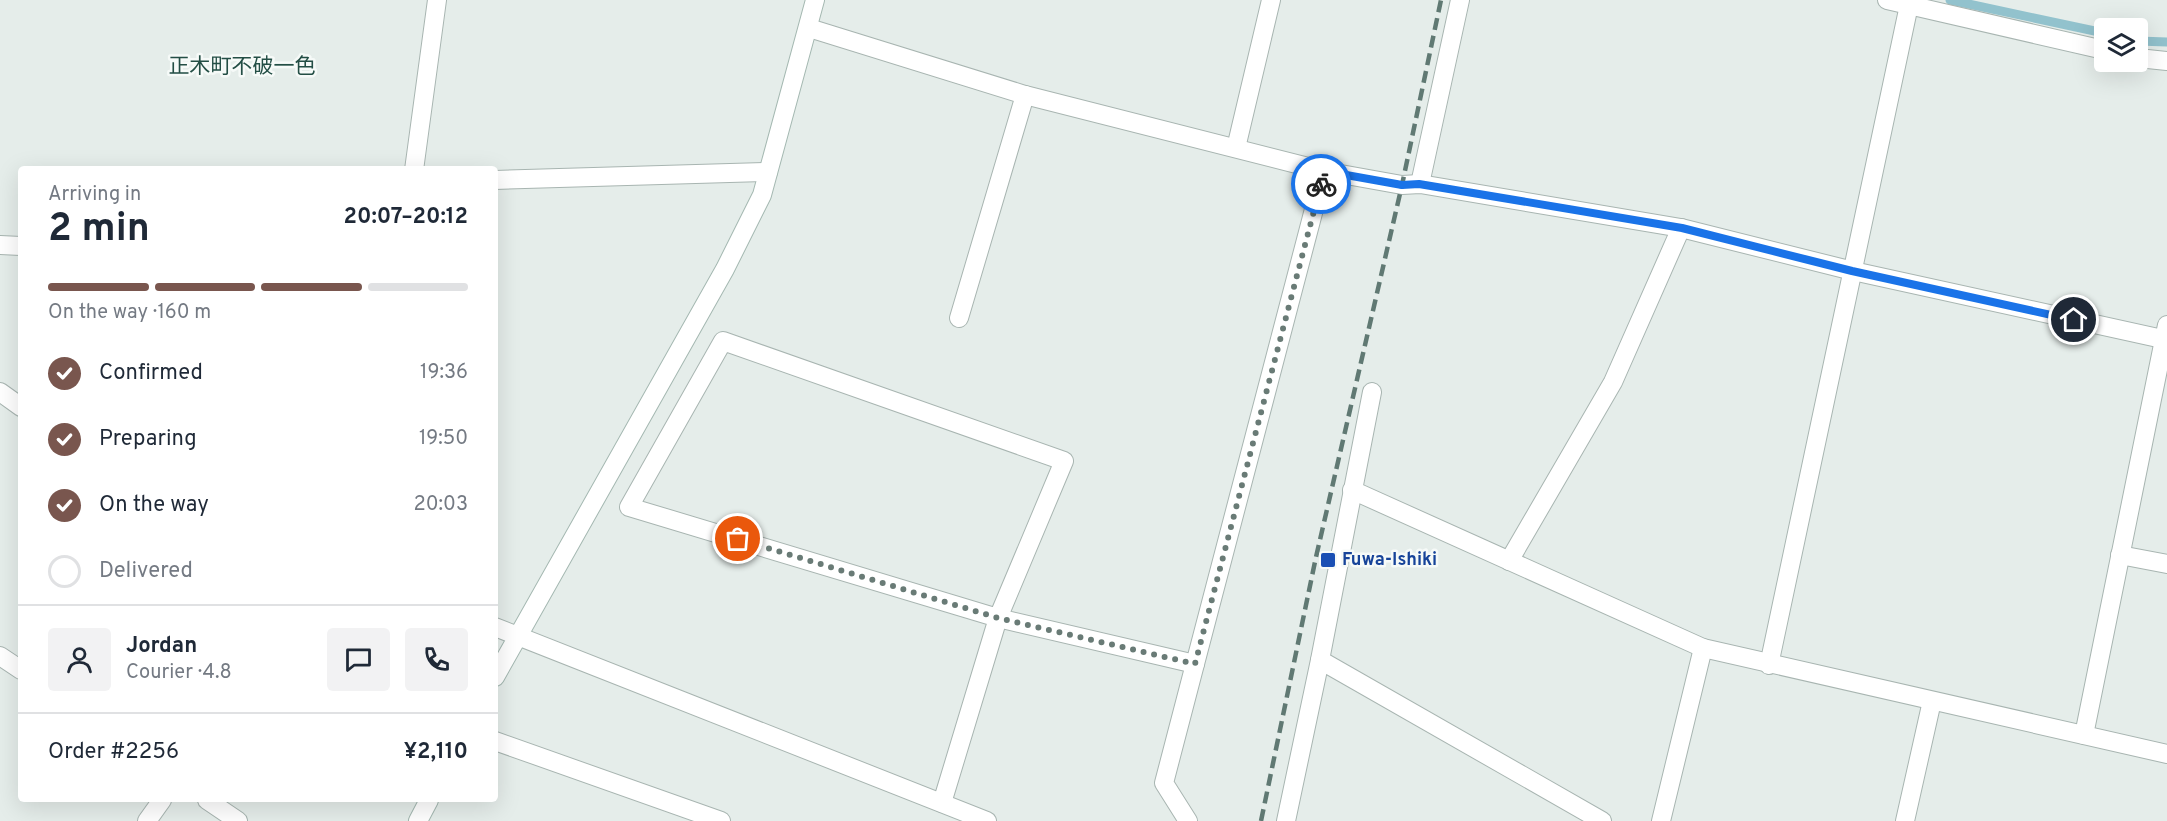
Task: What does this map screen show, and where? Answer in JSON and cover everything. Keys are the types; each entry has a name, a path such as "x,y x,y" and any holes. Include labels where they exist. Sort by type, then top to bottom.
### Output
{"street":[{"path":"415,166 437,0"},
{"path":"498,672 725,268 762,195 815,0"},
{"path":"1236,148 1271,0"},
{"path":"1419,184 1460,0"},
{"path":"1887,0 2094,48"},
{"path":"1769,665 1909,5"},
{"path":"808,28 1025,95 1324,171 1402,185 1419,184 1682,228 1852,271 2166,335 2084,735"},
{"path":"2148,59 2167,62"},
{"path":"958,318 1025,95"},
{"path":"1188,821 1164,783 1324,171"},
{"path":"498,180 768,172"},
{"path":"1509,561 1613,382 1682,228"},
{"path":"0,245 18,246"},
{"path":"942,803 998,618 1064,461 723,341 629,507 998,618 1195,664"},
{"path":"0,392 18,405"},
{"path":"1286,821 1372,392"},
{"path":"1353,490 1703,648 1769,665 2167,754"},
{"path":"2120,555 2167,564"},
{"path":"498,628 987,821"},
{"path":"1661,821 1703,648"},
{"path":"0,656 18,668"},
{"path":"1320,660 1602,821"},
{"path":"1905,821 1932,701"},
{"path":"498,742 721,821"},
{"path":"147,821 161,802"},
{"path":"210,802 238,821"},
{"path":"418,821 428,802"}],"waterway":[{"path":"1950,0 2094,31"},
{"path":"2148,41 2167,42"}],"railway":[{"path":"1261,821 1316,557 1402,185 1441,0"}],"way so far":[{"path":"738,539 998,618 1195,664 1321,184"}],"place":[{"name":"Fuwa-Ishiki","path":"1328,560"}],"district":[{"name":"正木町不破一色","path":"242,67"}],"route":[{"path":"1321,184 1324,171 1402,185 1419,184 1682,228 1852,271 2074,320"}]}
